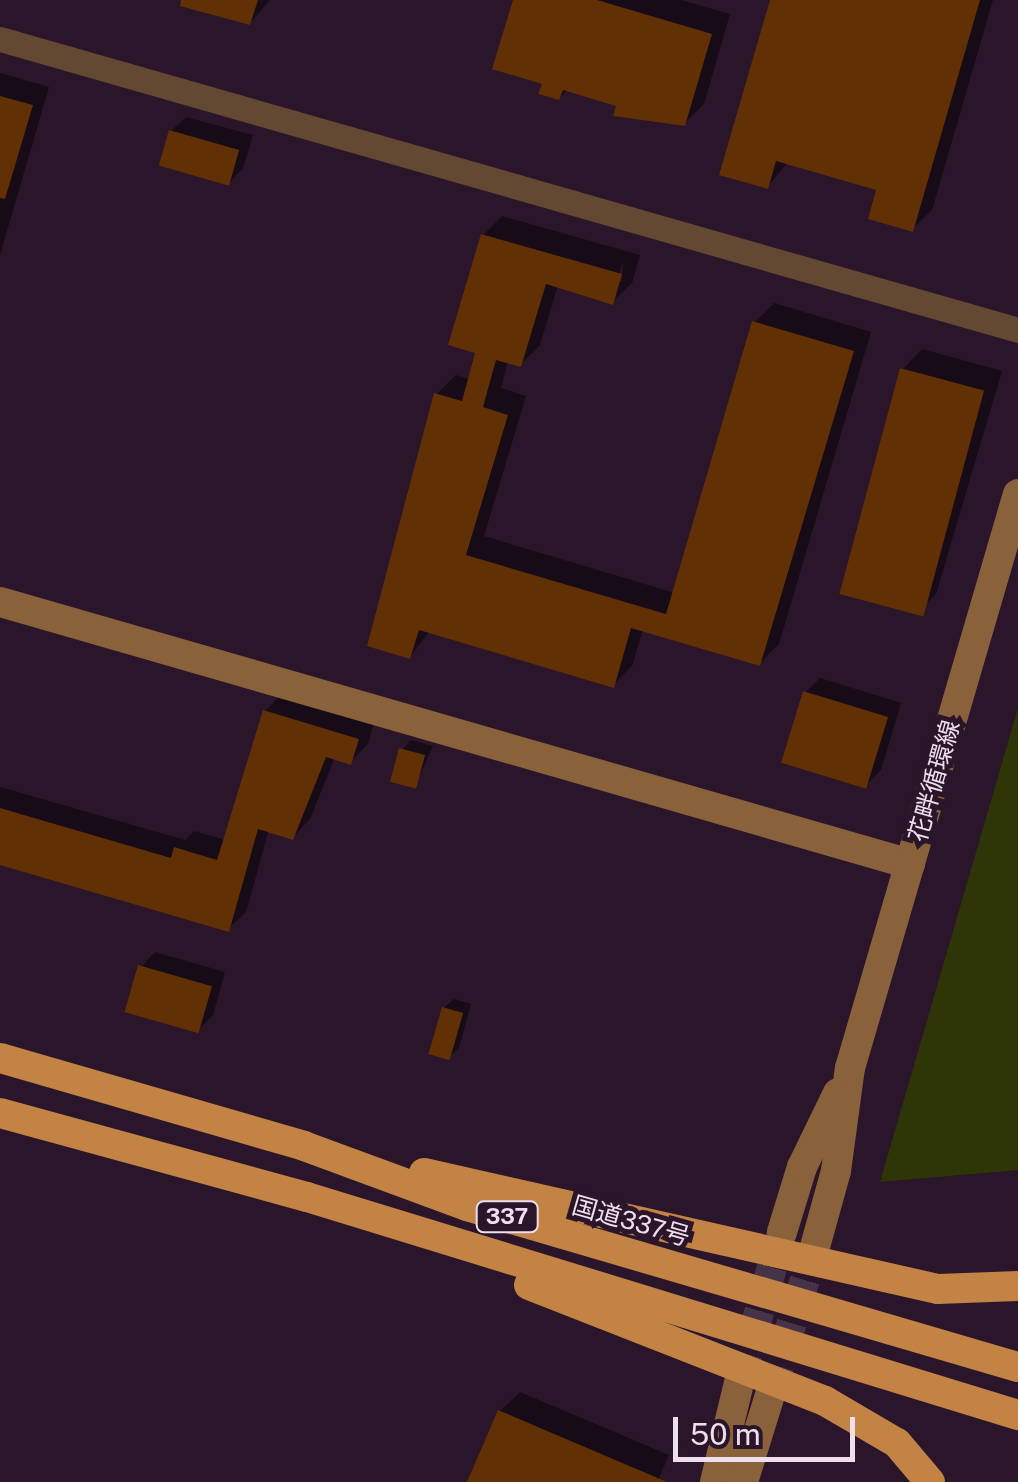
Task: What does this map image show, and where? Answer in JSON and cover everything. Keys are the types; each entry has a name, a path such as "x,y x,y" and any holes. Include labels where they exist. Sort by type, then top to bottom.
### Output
{"highway":[{"name":"国道337号","path":"0,1058 304,1146 466,1206 1018,1367"},
{"name":"337","path":"0,1112 307,1197 1018,1415"},
{"path":"304,1146 938,1289 1018,1286"},
{"path":"307,1197 825,1401 897,1443 930,1482"}],"street":[{"path":"0,39 1018,330"},
{"name":"花畔循環線","path":"816,1243 836,1171 850,1068 1018,494"},
{"path":"0,602 910,864"},
{"name":"花畔循環線","path":"782,1232 802,1167 850,1068"},
{"path":"715,1482 739,1383"},
{"path":"743,1482 770,1395"}],"green space":[{"path":"1018,708 1018,1170 880,1182"}],"building":[{"path":"181,0 258,0 250,25 180,6"},
{"path":"513,0 597,0 712,34 685,126 613,116 616,106 563,90 559,100 538,94 542,84 492,69"},
{"path":"770,0 980,0 913,232 868,219 876,190 776,161 768,189 719,175"},
{"path":"0,96 33,105 5,199 0,198"},
{"path":"169,130 239,150 229,186 159,166"},
{"path":"481,234 622,274 613,305 546,284 521,367 496,360 483,407 508,415 466,555 666,614 752,321 854,351 760,666 631,628 614,688 419,630 410,659 367,646 434,393 462,401 475,353 448,345"},
{"path":"900,368 984,391 923,617 839,594"},
{"path":"803,691 888,717 866,789 781,763"},
{"path":"263,710 359,739 351,765 326,757 293,840 258,829 229,932 0,865 0,808 171,858 174,847 217,860"},
{"path":"399,748 425,755 416,789 390,782"},
{"path":"138,965 212,986 199,1033 124,1012"},
{"path":"442,1007 463,1013 450,1060 428,1054"},
{"path":"498,1410 667,1482 467,1482"}],"tunnel":[{"path":"739,1383 782,1232"},
{"path":"770,1395 816,1243"}]}
